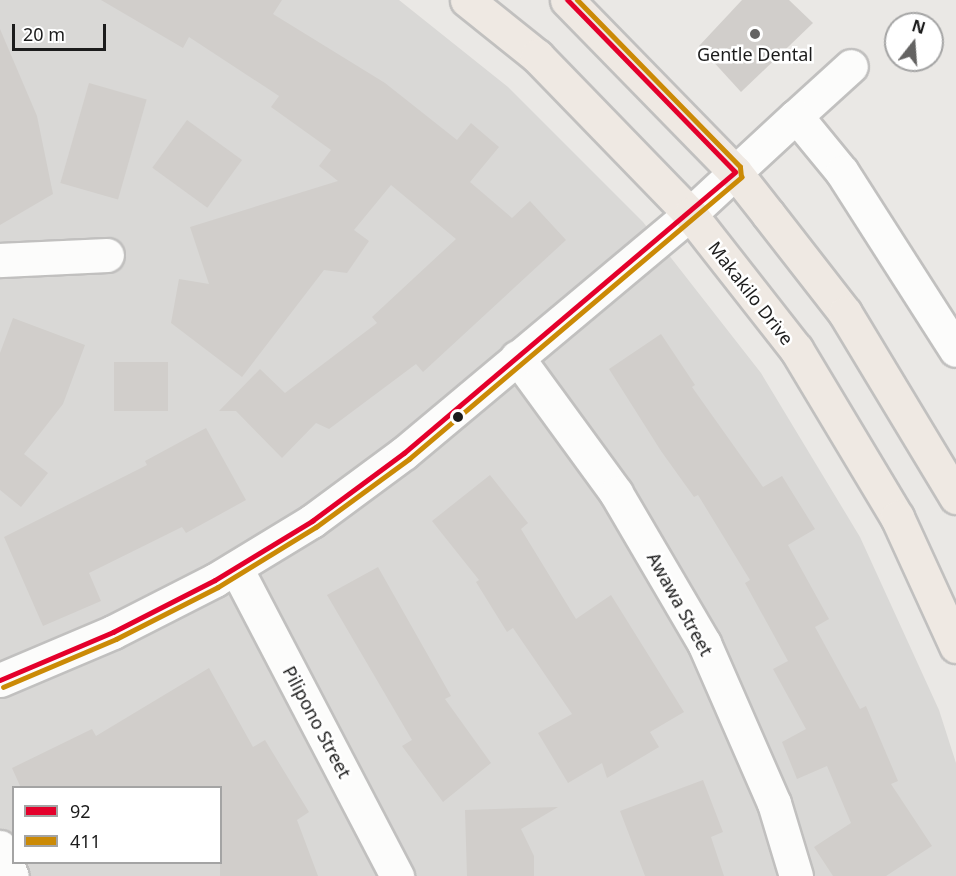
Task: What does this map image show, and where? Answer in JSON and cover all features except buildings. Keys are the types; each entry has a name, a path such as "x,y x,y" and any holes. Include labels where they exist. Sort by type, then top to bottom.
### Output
{"main road":[{"name":"Makakilo Drive","path":"467,0 537,56 690,214 796,349 897,517 956,646"},
{"path":"567,0 735,172 845,313 956,497"}],"street":[{"path":"0,681 113,632 236,568 312,521 404,453 690,214 851,66"},
{"path":"796,116 842,172 956,350"},
{"path":"0,260 107,255"},
{"name":"Awawa Street","path":"517,357 616,493 704,643 774,803 796,876"},
{"name":"Pilipono Street","path":"236,568 397,876"},
{"path":"0,847 12,876"}],"shaded area":[{"path":"0,0 399,0 508,87 643,222 761,373 860,537 939,710 956,763 956,876 0,876"}],"transit line":[{"name":"92","path":"0,680 113,632 215,580 312,521 404,453 735,172 567,0"},
{"name":"411","path":"3,687 116,639 218,587 316,527 409,459 741,177 740,167 577,0"}],"place":[{"name":"Gentle Dental","path":"755,34"}]}
